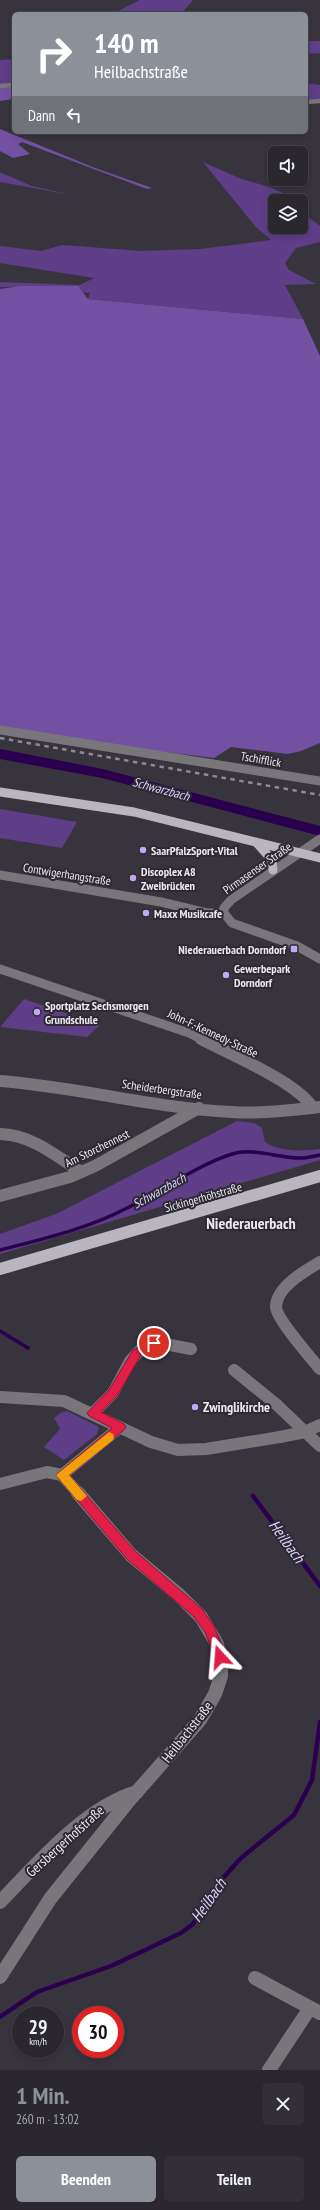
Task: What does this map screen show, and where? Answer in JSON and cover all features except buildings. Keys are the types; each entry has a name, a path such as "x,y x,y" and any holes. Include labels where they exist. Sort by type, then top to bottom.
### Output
{"main road":[{"path":"0,792 134,812 254,840 320,858"},
{"path":"254,840 272,860 273,870"},
{"name":"Sickingerhöhstraße","path":"0,1269 320,1176"}],"street":[{"path":"0,86 12,85"},
{"path":"308,102 320,101"},
{"name":"Tschifflick","path":"0,730 199,760 320,781"},
{"name":"Pirmasenser Straße","path":"320,838 225,905 224,913 232,923 297,946 320,959"},
{"name":"Contwigerhangstraße","path":"0,875 161,902 207,913 224,913"},
{"name":"John-F.-Kennedy-Straße","path":"0,969 189,1033 284,1083 305,1097 316,1108"},
{"name":"Scheiderbergstraße","path":"0,1081 47,1085 199,1108 249,1112 316,1108"},
{"name":"Am Storchennest","path":"0,1196 81,1172 199,1108"},
{"path":"0,1134 10,1133 26,1137 81,1172"},
{"path":"320,1262 289,1284 279,1296 276,1304 278,1314 283,1322 320,1369"},
{"path":"93,1413 113,1393 130,1361 142,1348 160,1342 191,1349"},
{"path":"234,1370 253,1387 277,1404 320,1446"},
{"path":"0,1396 64,1401 93,1413 151,1442 178,1450 206,1449 305,1432 320,1425"},
{"path":"0,1484 47,1472 62,1475 120,1427"},
{"name":"Heilbachstraße","path":"0,1977 15,1958 34,1920 45,1905 208,1708 220,1683 222,1670 220,1657 210,1630 198,1613 131,1554 62,1475"},
{"name":"Gersbergerhofstraße","path":"0,1902 38,1863 108,1803 122,1794 137,1792"},
{"path":"255,1978 315,2010 269,2070"}],"shaded area":[{"path":"140,0 193,0 183,12 116,12"},
{"path":"308,41 320,41 320,53 308,54"},
{"path":"12,59 12,84 0,86 0,60"},
{"path":"308,83 320,85 320,100 308,101"},
{"path":"12,87 12,99 0,101 0,88"},
{"path":"0,129 95,168 152,188 147,189 22,142 18,144 30,154 13,158 0,151"},
{"path":"203,162 239,178 272,188 285,194 268,194 268,234 308,234 308,217 320,226 320,242 296,248 285,263 289,270 316,284 285,285 303,319 88,299 90,293 80,292 78,286 0,287 0,282 80,285 94,278 0,263 0,246 41,251 62,245 141,251 200,249 271,240 255,226"},
{"path":"0,172 32,186 72,195 0,182"},
{"path":"20,286 78,286 88,299 303,319 320,356 320,743 301,751 288,754 231,747 214,758 100,744 0,727 0,289"},
{"path":"0,809 77,822 62,848 0,838"},
{"name":"Sportplatz Sechsmorgen Grundschule","path":"24,999 100,1025 87,1037 0,1027"},
{"path":"237,1121 254,1123 262,1128 265,1142 277,1148 299,1150 320,1149 320,1160 0,1254 0,1234 56,1214"},
{"path":"67,1411 99,1427 97,1434 64,1460 44,1447 60,1429 54,1418 60,1413"}],"waterway":[{"name":"Schwarzbach","path":"0,754 103,774 320,831"},
{"name":"Schwarzbach","path":"0,1250 65,1233 96,1222 140,1201 205,1165 232,1154 240,1152 258,1152 294,1158 320,1155"},
{"name":"Heilbach","path":"0,1331 28,1348"},
{"name":"Heilbach","path":"253,1496 320,1586"},
{"name":"Heilbach","path":"0,2017 37,1992 111,1966 181,1933 193,1924 223,1878 241,1858 294,1815 312,1780 320,1722"}],"railway":[{"path":"0,738 320,795"}],"slow traffic":[{"path":"81,1496 62,1475 109,1437"}],"place":[{"name":"SaarPfalzSport-Vital","path":"143,850"},
{"name":"Discoplex A8 Zweibrücken","path":"133,878"},
{"name":"Maxx Musikcafe","path":"146,913"},
{"name":"Niederauerbach Dorndorf","path":"294,949"},
{"name":"Gewerbepark Dorndorf","path":"226,975"},
{"name":"Sportplatz Sechsmorgen Grundschule","path":"37,1012"},
{"name":"Zwinglikirche","path":"195,1407"}],"district":[{"name":"Niederauerbach","path":"251,1223"}],"route":[{"path":"154,1343 137,1352 130,1361 113,1393 93,1413 120,1427 62,1475 131,1554 198,1613 210,1630 217,1644 220,1657"}]}
